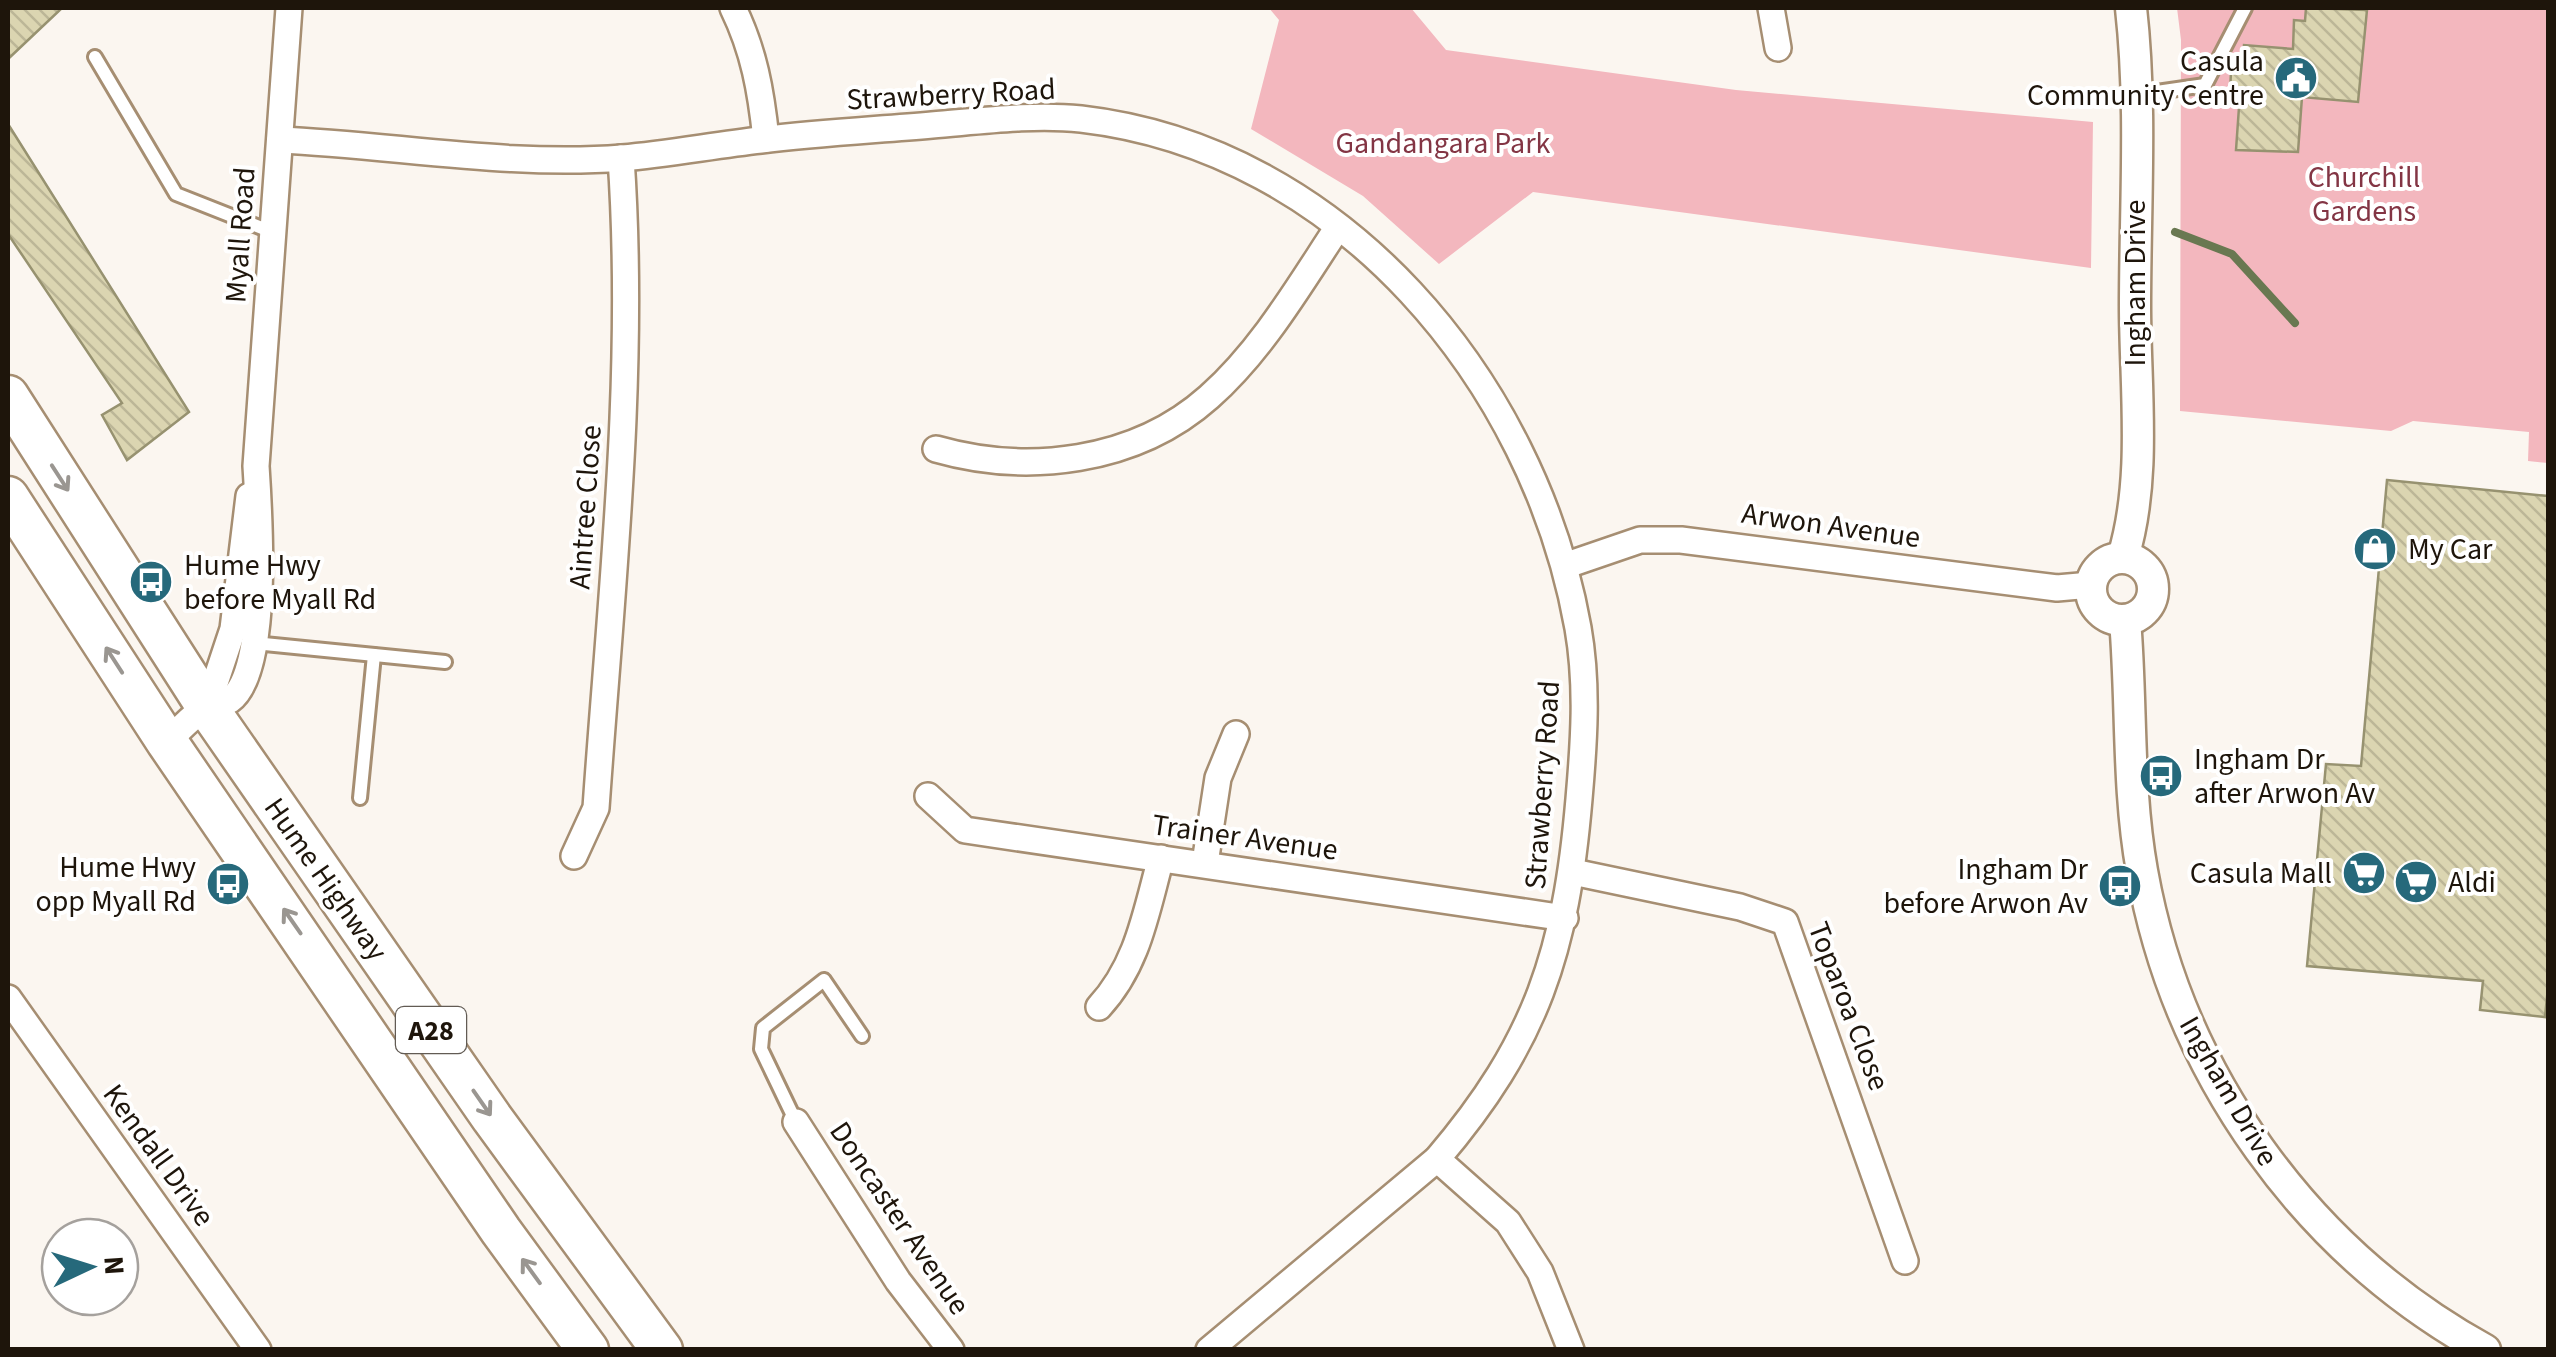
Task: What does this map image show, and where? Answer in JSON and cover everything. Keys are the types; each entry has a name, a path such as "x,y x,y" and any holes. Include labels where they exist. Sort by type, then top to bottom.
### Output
{"highway":[{"name":"Hume Highway","path":"8,396 207,707 492,1118 662,1350"},
{"name":"Hume Highway","path":"8,497 167,742 502,1232 588,1350"}],"street":[{"name":"Myall Road","path":"167,742 207,707 229,701 239,690 253,643 260,530 256,466 290,8"},
{"path":"732,8 750,44 760,84 766,139"},
{"path":"1771,8 1778,48"},
{"name":"Ingham Drive","path":"2123,557 2134,490 2136,94 2132,8"},
{"name":"Strawberry Road","path":"280,140 554,160 621,158 766,139 1007,118 1080,119 1192,142 1241,162 1386,265 1420,300 1476,376 1535,480 1566,566 1580,644 1585,704 1566,918 1547,983 1528,1028 1480,1106 1437,1160 1209,1350"},
{"name":"Aintree Close","path":"574,856 596,808 624,421 627,247 621,158"},
{"path":"936,449 982,462 1056,462 1126,444 1170,424 1207,400 1238,369 1338,228"},
{"name":"Myall Road","path":"207,707 234,629 242,526 256,466"},
{"name":"Arwon Avenue","path":"1566,566 1640,540 1681,540 2058,588 2090,586"},
{"path":"2123,557 2146,568 2153,590 2141,613 2125,620 2100,611 2090,586 2099,566 2123,557"},
{"name":"Ingham Drive","path":"2125,620 2141,866 2163,959 2200,1049 2257,1147 2328,1232 2390,1288 2485,1350"},
{"path":"1205,863 1218,778 1236,734"},
{"name":"Trainer Avenue","path":"928,796 965,830 1566,918"},
{"path":"1100,1007 1120,985 1132,960 1160,858"},
{"name":"Toparoa Close","path":"1573,872 1740,907 1785,922 1905,1261"},
{"name":"Kendall Drive","path":"8,998 258,1350"},
{"name":"Doncaster Avenue","path":"796,1122 898,1281 952,1350"},
{"path":"1437,1160 1508,1222 1540,1272 1571,1350"}],"lane":[{"path":"2136,94 2205,85 2245,8"},
{"path":"95,58 176,194 273,232"},
{"path":"253,643 445,662"},
{"path":"360,798 374,655"},
{"path":"796,1122 761,1049 763,1028 824,980 862,1036"}],"green space":[{"name":"Gandangara Park","path":"1269,8 1411,8 1446,50 1736,90 2093,122 2091,268 1533,192 1439,264 1363,196 1251,129 1279,20"},
{"name":"Churchill Gardens","path":"2177,8 2548,8 2548,463 2528,461 2529,432 2413,421 2391,431 2180,411 2181,40"}],"building":[{"path":"8,8 62,8 8,59"},
{"name":"Casula Community Centre","path":"2306,8 2367,10 2358,102 2302,97 2298,152 2236,150 2240,93 2230,92 2231,72 2242,73 2244,45 2293,49 2294,20 2305,21"},
{"path":"8,124 189,412 127,460 102,415 122,403 8,234"},
{"name":"Casula Mall","path":"2387,480 2548,496 2545,1017 2480,1010 2483,981 2307,966 2326,764 2361,766"}],"waterway":[{"path":"2175,232 2232,254 2295,323"}],"place":[{"name":"Casula Community Centre","path":"2296,78"},
{"name":"My Car","path":"2375,549"},
{"name":"Hume Hwy before Myall Rd","path":"151,582"},
{"name":"Ingham Dr after Arwon Av","path":"2161,776"},
{"name":"Casula Mall","path":"2364,873"},
{"name":"Aldi","path":"2416,882"},
{"name":"Hume Hwy opp Myall Rd","path":"228,884"},
{"name":"Ingham Dr before Arwon Av","path":"2120,886"}]}
